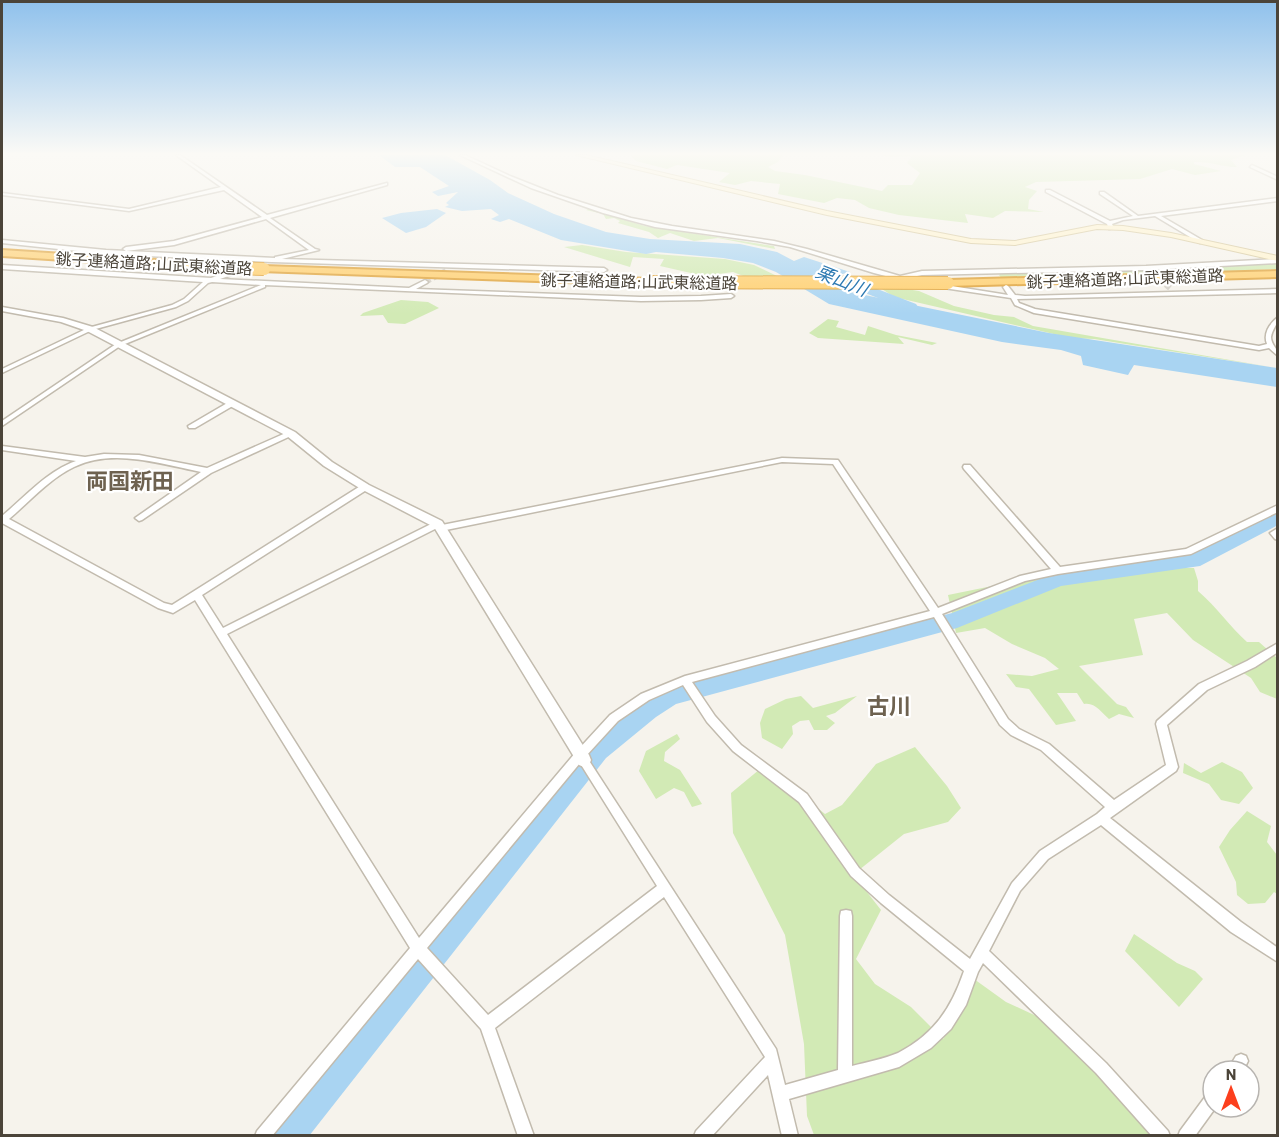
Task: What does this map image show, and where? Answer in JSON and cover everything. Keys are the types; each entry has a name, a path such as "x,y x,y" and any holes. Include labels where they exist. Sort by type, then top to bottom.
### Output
{"highway":[{"name":"銚子連絡道路;山武東総道路","path":"2,253 234,268 651,282 948,282 1278,274"}],"main road":[{"path":"806,208 971,241 1015,243 1110,225 1152,231 1278,260"}],"street":[{"path":"114,208 129,210 137,208"},
{"path":"2,371 90,329 174,306 186,300 211,280 284,255 316,250 310,249 254,208"},
{"path":"100,256 106,252 174,243 299,208"},
{"path":"596,208 674,228 791,246 848,265 975,293 1013,297 1278,291"},
{"path":"1079,208 1110,225 1137,217 1204,208"},
{"path":"1124,208 1137,217"},
{"path":"1156,214 1200,241"},
{"path":"2,242 106,252 604,274 612,266"},
{"path":"899,278 922,273 996,274 1149,270 1278,260"},
{"path":"76,272 88,264"},
{"path":"2,267 266,284 409,290 603,297 731,296"},
{"path":"446,272 456,267"},
{"path":"409,290 425,282"},
{"path":"2,424 118,345 266,284"},
{"path":"603,286 603,297"},
{"path":"1006,287 1017,304 1034,311 1259,348 1269,346"},
{"path":"1170,288 1177,295"},
{"path":"2,309 63,320 90,329 291,434 328,464 365,487 439,526 585,762 771,1054 782,1093 790,1136"},
{"path":"1278,319 1269,328 1269,346 1278,354"},
{"path":"192,426 232,404"},
{"path":"139,518 208,471 291,434"},
{"path":"2,448 85,460 133,457 208,471"},
{"path":"85,460 69,466 2,519 165,608 173,609 365,487"},
{"path":"221,633 439,526 782,460 835,462 936,613 1004,722 1015,732 1045,747 1114,807"},
{"path":"967,467 1058,571"},
{"path":"262,1136 417,947 585,762 614,718 645,697 685,680 936,613 1023,578 1188,552 1277,510"},
{"path":"1278,531 1274,533 1278,537"},
{"path":"197,595 417,947 487,1025 526,1136"},
{"path":"782,1093 899,1060 926,1043 946,1024 961,1000 972,969 1016,887 1044,855 1101,818 1172,766 1161,724 1203,687 1251,664 1278,647"},
{"path":"685,680 711,719 737,748 803,798 855,872 972,969"},
{"path":"1101,818 1236,927 1278,956"},
{"path":"487,1025 665,888"},
{"path":"845,1075 846,916"},
{"path":"982,953 1101,1068 1163,1136"},
{"path":"701,1136 772,1060"},
{"path":"1185,1136 1201,1114"}],"green space":[{"path":"869,208 1028,208 1044,212 1005,211 993,218 965,214 968,223 899,215"},
{"path":"588,209 645,226 774,246 775,249 718,238 694,241 670,233 658,238 649,232 618,223 620,221 614,218 606,219 603,214 586,210"},
{"path":"582,245 626,252 725,259 754,265 779,277 746,277 733,272 704,276 660,266 664,259 633,257 630,267 564,247"},
{"path":"1277,262 1277,269 1158,275 1155,273 1162,268"},
{"path":"1137,269 1151,275 1002,279 999,275 1002,272"},
{"path":"888,286 919,291 954,306 1014,317 1033,326 1277,368 1094,339 1071,338 894,297 879,287"},
{"path":"401,300 428,302 439,308 405,324 388,323 383,315 360,316 363,313"},
{"path":"828,319 839,321 836,327 865,335 868,326 896,335 937,343 932,345 898,337 904,344 818,338 809,333"},
{"path":"1194,568 1198,591 1247,642 1259,642 1277,658 1277,699 1260,692 1251,678 1193,640 1167,613 1134,619 1143,655 1079,666 1117,704 1126,707 1134,718 1119,714 1109,719 1095,706 1084,704 1077,693 1057,693 1076,721 1056,725 1029,689 1016,687 1006,674 1032,676 1059,669 1045,658 1012,644 985,628 956,633 948,595 1056,573"},
{"path":"801,696 813,708 857,696 835,713 826,716 835,723 827,730 814,730 809,720 800,721 792,726 793,734 782,749 762,738 760,723 765,709 786,699"},
{"path":"677,734 680,739 665,752 664,761 680,770 702,804 692,807 684,792 674,788 656,799 639,771 646,751"},
{"path":"915,747 947,786 961,808 948,822 904,834 859,870 856,878 881,910 856,959 875,984 911,1007 943,1039 960,1015 974,979 1006,1002 1045,1020 1110,1087 1152,1135 814,1135 807,1116 804,1044 785,935 733,833 731,793 765,765 825,814 842,805 876,764"},
{"path":"1222,762 1242,772 1253,788 1239,804 1221,800 1209,784 1183,773 1184,763 1201,773"},
{"path":"1247,811 1271,826 1267,842 1277,855 1277,894 1274,892 1265,903 1248,904 1237,895 1236,882 1219,847"},
{"path":"1134,934 1177,963 1195,971 1203,979 1179,1007 1125,951"}],"water":[{"name":"栗山川","path":"450,208 541,208 606,232 650,239 740,244 777,252 794,261 804,257 850,272 835,276 834,282 850,292 1049,333 1277,368 1277,387 1134,365 1128,375 1083,365 1081,356 1061,350 1002,342 829,304 776,272 753,263 656,252 646,254 561,240 509,219 500,222 491,219 499,215 491,209 462,211"},
{"path":"437,209 446,213 426,227 406,233 382,218 401,213"}],"waterway":[{"name":"栗山川","path":"813,268 911,307"},
{"path":"288,1136 598,751 648,710 669,697 706,686 957,620 1058,579 1193,561 1278,517"}],"tunnel":[{"path":"88,264 100,256"},
{"path":"425,282 446,271"},
{"path":"1152,273 1170,288"}],"district":[{"name":"両国新田","path":"130,480"},
{"name":"古川","path":"889,705"}]}
